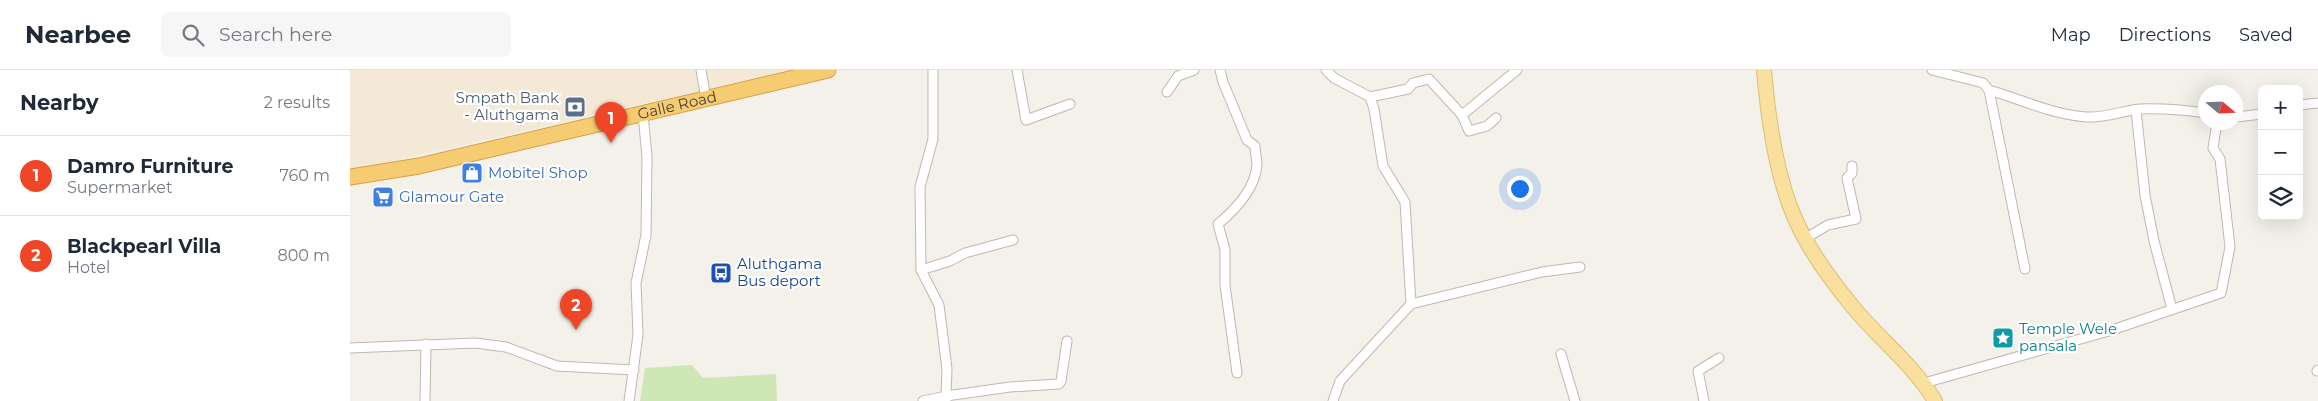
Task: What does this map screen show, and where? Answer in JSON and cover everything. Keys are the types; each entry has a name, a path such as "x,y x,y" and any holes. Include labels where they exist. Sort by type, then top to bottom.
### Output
{"highway":[{"name":"Galle Road","path":"350,178 419,166 828,70"}],"main road":[{"path":"1764,70 1768,112 1787,196 1798,226 1852,306 1924,383 1935,401"}],"street":[{"path":"701,70 706,99"},
{"path":"933,70 933,139 920,187 921,270 939,305 947,369 946,399"},
{"path":"1017,70 1026,120 1070,104"},
{"path":"1167,92 1178,76 1194,70"},
{"path":"1220,70 1247,140 1254,146 1257,165 1243,198 1234,211 1218,224 1225,250 1224,267 1228,325 1237,373"},
{"path":"1326,70 1334,78 1370,97 1408,89 1413,82 1429,79 1462,115 1470,131 1487,126 1496,118"},
{"path":"1462,115 1517,70"},
{"path":"1932,70 1982,83 1989,90 2084,117 2099,117 2136,110 2176,109 2198,112"},
{"path":"1989,90 2025,269"},
{"path":"1370,97 1383,166 1405,202 1411,304"},
{"path":"2303,104 2318,102"},
{"path":"2136,110 2147,204 2154,241 2172,309"},
{"path":"630,401 638,335 636,283 646,235 647,157 642,114"},
{"path":"2243,116 2258,114"},
{"path":"1924,383 2109,331 2221,293 2230,247 2220,159 2213,148 2216,130"},
{"path":"1806,238 1828,225 1856,219 1847,178 1852,173 1852,166"},
{"path":"921,270 950,261 965,253 1013,240"},
{"path":"1333,401 1340,381 1411,304 1542,272 1580,267"},
{"path":"923,401 1058,384 1062,376 1067,341"},
{"path":"350,348 475,343 506,348 557,366 634,370"},
{"path":"425,401 426,344"},
{"path":"1561,354 1575,401"},
{"path":"1704,401 1698,371 1719,358"}],"shaded area":[{"path":"350,70 790,70 350,171"}],"green space":[{"path":"692,365 703,378 776,374 777,401 640,401 645,368"}],"place":[{"name":"Smpath Bank - Aluthgama","path":"575,107"},
{"name":"Damro Furniture","path":"611,143"},
{"name":"Mobitel Shop","path":"472,173"},
{"name":"Glamour Gate","path":"383,197"},
{"name":"Aluthgama Bus deport","path":"721,273"},
{"name":"Blackpearl Villa","path":"576,330"},
{"name":"Temple Wele pansala","path":"2003,338"}]}
